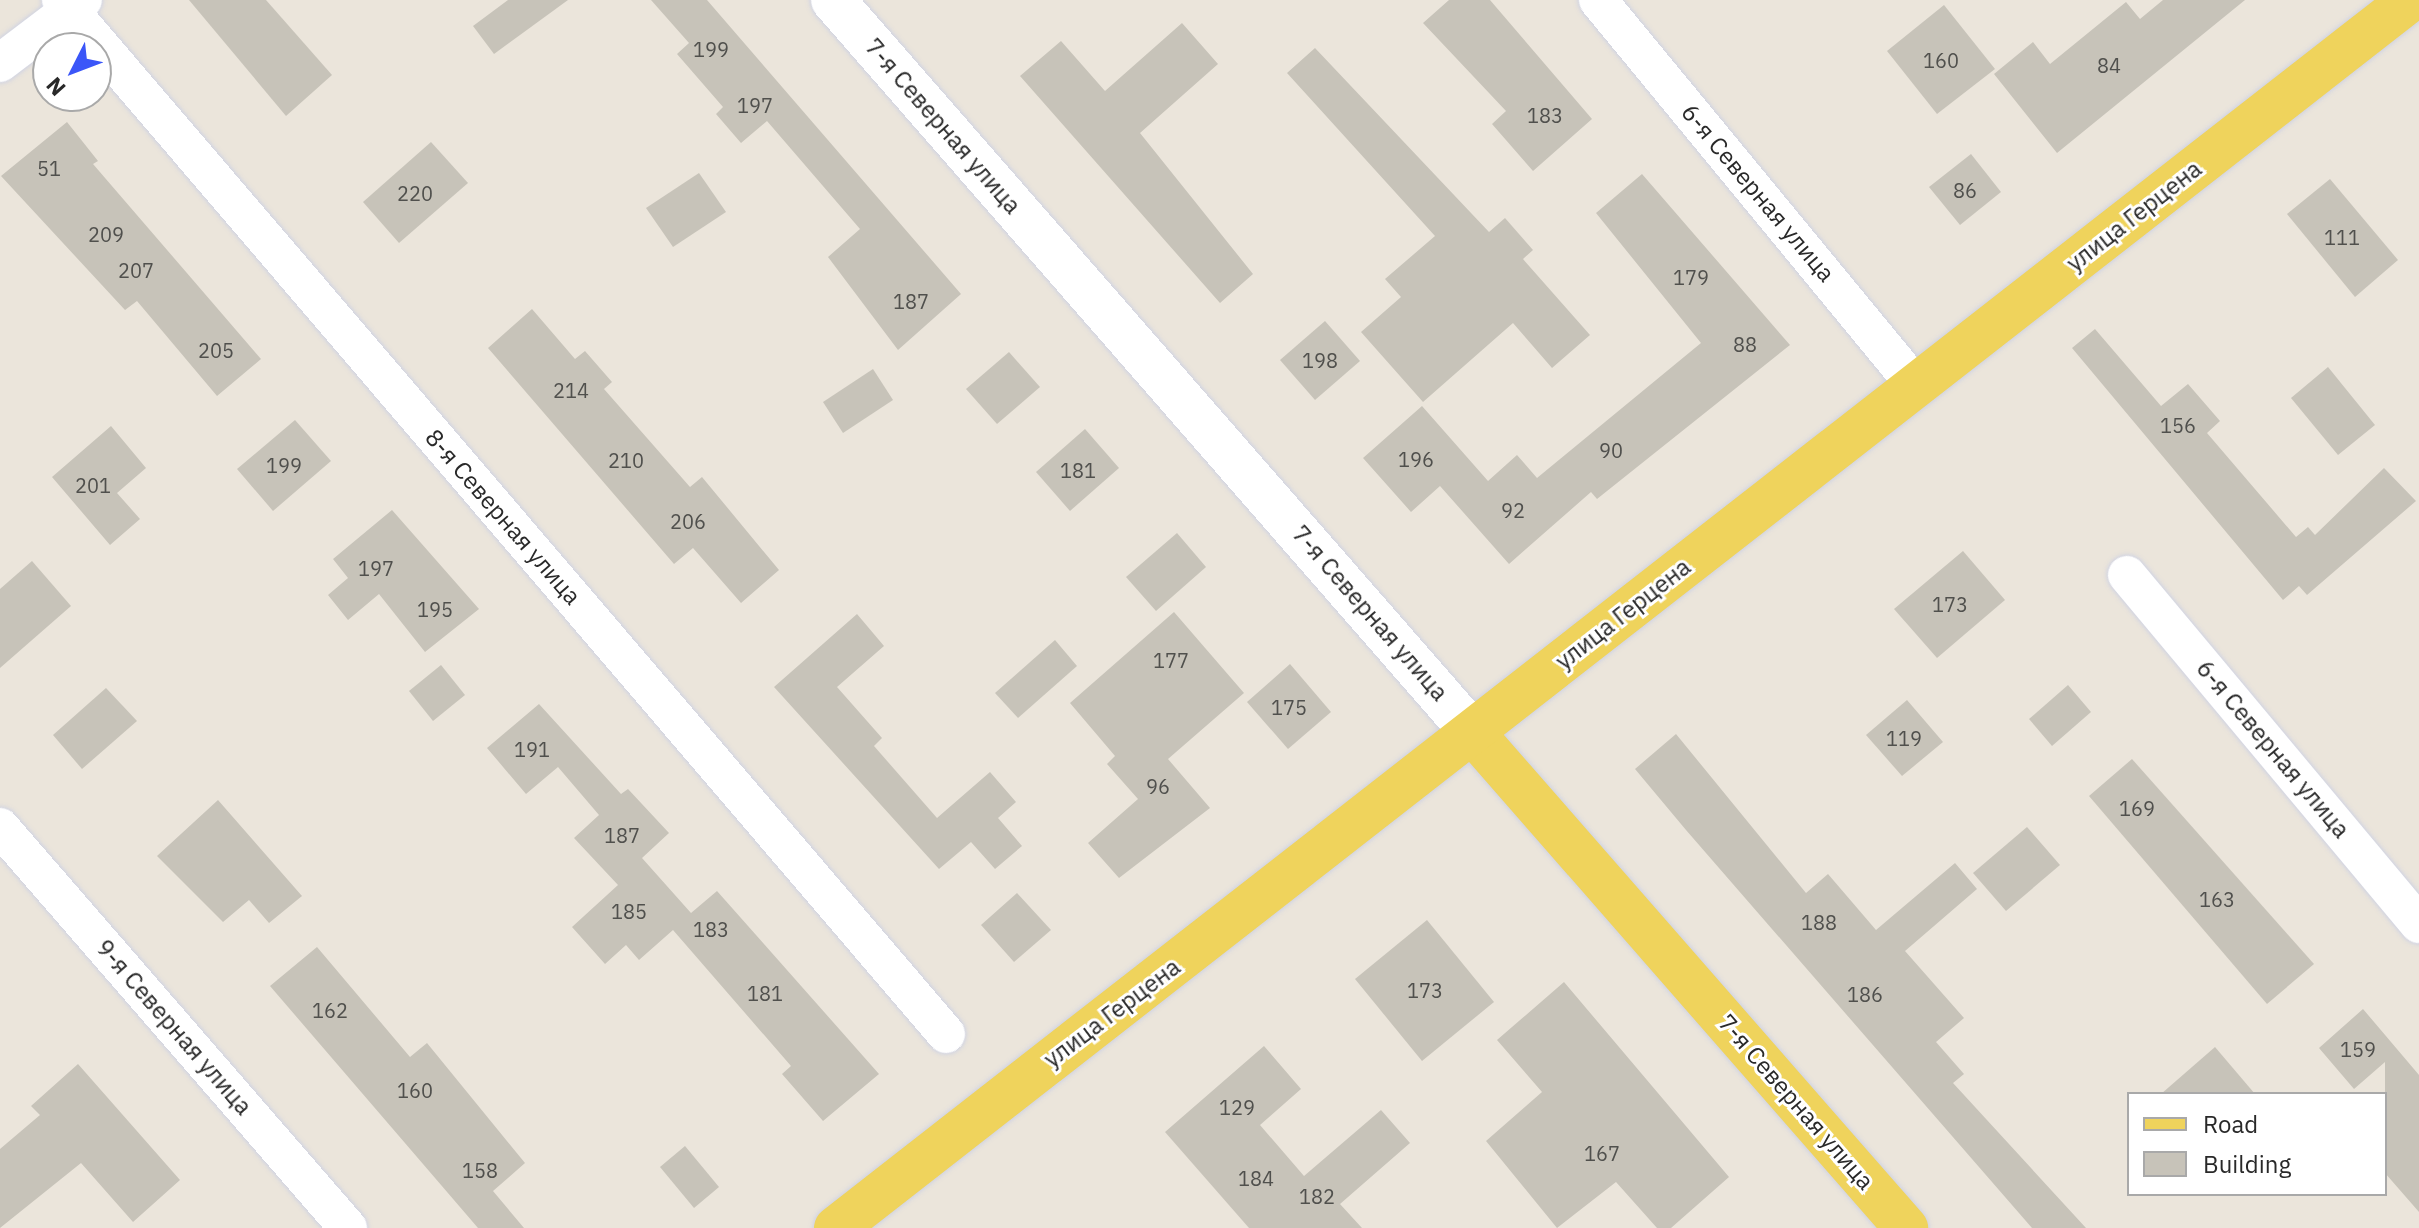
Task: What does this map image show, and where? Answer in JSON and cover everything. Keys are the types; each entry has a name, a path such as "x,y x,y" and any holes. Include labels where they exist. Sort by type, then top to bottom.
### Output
{"main road":[{"name":"7-я Северная улица","path":"833,0 1906,1228"},
{"name":"улица Герцена","path":"836,1228 2410,0"}],"street":[{"name":"6-я Северная улица","path":"1598,0 1916,386"},
{"path":"0,63 72,4"},
{"name":"8-я Северная улица","path":"72,4 946,1034"},
{"name":"6-я Северная улица","path":"2127,575 2419,924"},
{"name":"9-я Северная улица","path":"0,827 348,1228"}],"building":[{"path":"189,0 266,0 332,75 286,116"},
{"path":"508,0 568,0 494,54 473,26"},
{"path":"651,0 707,0 961,294 898,350 828,257 860,229 767,121 741,143 716,114 723,107 677,54 689,43"},
{"path":"1449,0 1490,0 1592,119 1533,171 1492,124 1506,111 1423,23"},
{"path":"2163,0 2245,0 2057,153 1994,74 2033,42 2050,64 2126,2 2140,19"},
{"path":"1944,5 1995,69 1937,114 1887,51"},
{"path":"1182,23 1218,64 1140,133 1253,274 1220,303 1020,76 1061,41 1105,91"},
{"path":"1315,48 1489,232 1505,218 1533,250 1523,259 1590,335 1552,368 1513,323 1423,402 1361,332 1401,297 1385,279 1435,236 1287,73"},
{"path":"67,122 98,161 93,164 261,359 217,396 137,301 125,310 1,176"},
{"path":"431,142 468,183 399,243 363,202"},
{"path":"1971,154 2001,192 1960,225 1929,187"},
{"path":"699,173 726,212 673,247 646,208"},
{"path":"1642,174 1790,345 1597,499 1591,492 1509,564 1440,486 1411,512 1363,458 1422,406 1488,481 1517,455 1537,478 1701,343 1596,213"},
{"path":"2330,179 2398,260 2355,297 2287,214"},
{"path":"532,309 575,359 585,351 612,382 604,389 690,487 702,477 779,570 741,603 693,548 674,564 488,348"},
{"path":"1325,321 1360,361 1315,400 1280,360"},
{"path":"2095,329 2161,406 2188,384 2220,421 2207,433 2296,537 2308,527 2315,535 2384,468 2416,501 2307,595 2299,586 2283,600 2072,348"},
{"path":"1009,352 1040,387 997,424 966,389"},
{"path":"2328,367 2375,425 2338,455 2291,398"},
{"path":"873,369 893,400 843,433 823,402"},
{"path":"295,420 331,461 273,511 237,469"},
{"path":"111,426 146,468 117,493 140,519 110,545 52,477"},
{"path":"1085,429 1119,468 1070,511 1036,472"},
{"path":"392,510 479,609 425,652 379,594 348,620 328,595 348,578 333,559"},
{"path":"1177,533 1206,567 1156,611 1126,577"},
{"path":"1963,551 2005,600 1937,658 1894,609"},
{"path":"32,561 71,606 0,668 0,589"},
{"path":"1174,612 1244,693 1168,759 1210,808 1119,878 1088,843 1138,799 1107,764 1115,756 1070,703"},
{"path":"857,614 884,646 837,687 882,738 874,746 937,818 990,772 1016,802 998,818 1022,846 995,869 971,842 939,869 774,687"},
{"path":"1055,640 1077,666 1018,718 995,693"},
{"path":"1290,664 1331,712 1288,749 1247,702"},
{"path":"441,665 465,695 433,721 409,691"},
{"path":"2068,685 2091,712 2052,746 2029,719"},
{"path":"106,688 137,721 82,769 53,735"},
{"path":"1907,700 1943,742 1902,776 1866,735"},
{"path":"539,704 621,794 628,789 669,833 642,858 691,913 717,891 879,1074 823,1121 782,1074 791,1066 673,930 639,960 626,945 605,964 572,927 618,885 574,838 599,815 558,767 526,794 487,748"},
{"path":"1676,734 1806,893 1828,874 1876,930 1955,863 1977,889 1905,951 1964,1018 1936,1042 1964,1074 1953,1083 2086,1228 2032,1228 1635,769"},
{"path":"2132,759 2314,964 2267,1004 2089,796"},
{"path":"218,800 302,896 269,923 249,900 223,922 157,856"},
{"path":"2027,827 2060,865 2006,911 1973,873"},
{"path":"1017,893 1051,930 1014,962 981,925"},
{"path":"1427,920 1494,1002 1422,1061 1355,979"},
{"path":"317,947 410,1057 427,1043 525,1163 493,1191 524,1228 478,1228 270,986"},
{"path":"1564,982 1729,1177 1671,1228 1657,1228 1616,1182 1557,1228 1486,1141 1542,1092 1497,1040"},
{"path":"2363,1009 2419,1075 2419,1212 2387,1175 2385,1062 2354,1089 2319,1048"},
{"path":"1264,1046 1301,1089 1260,1125 1304,1176 1381,1110 1410,1143 1340,1204 1362,1228 1249,1228 1165,1132"},
{"path":"2215,1047 2253,1092 2163,1092"},
{"path":"78,1064 180,1180 133,1222 81,1163 0,1228 0,1149 40,1115 31,1106"},
{"path":"685,1146 719,1187 694,1208 660,1167"}]}
